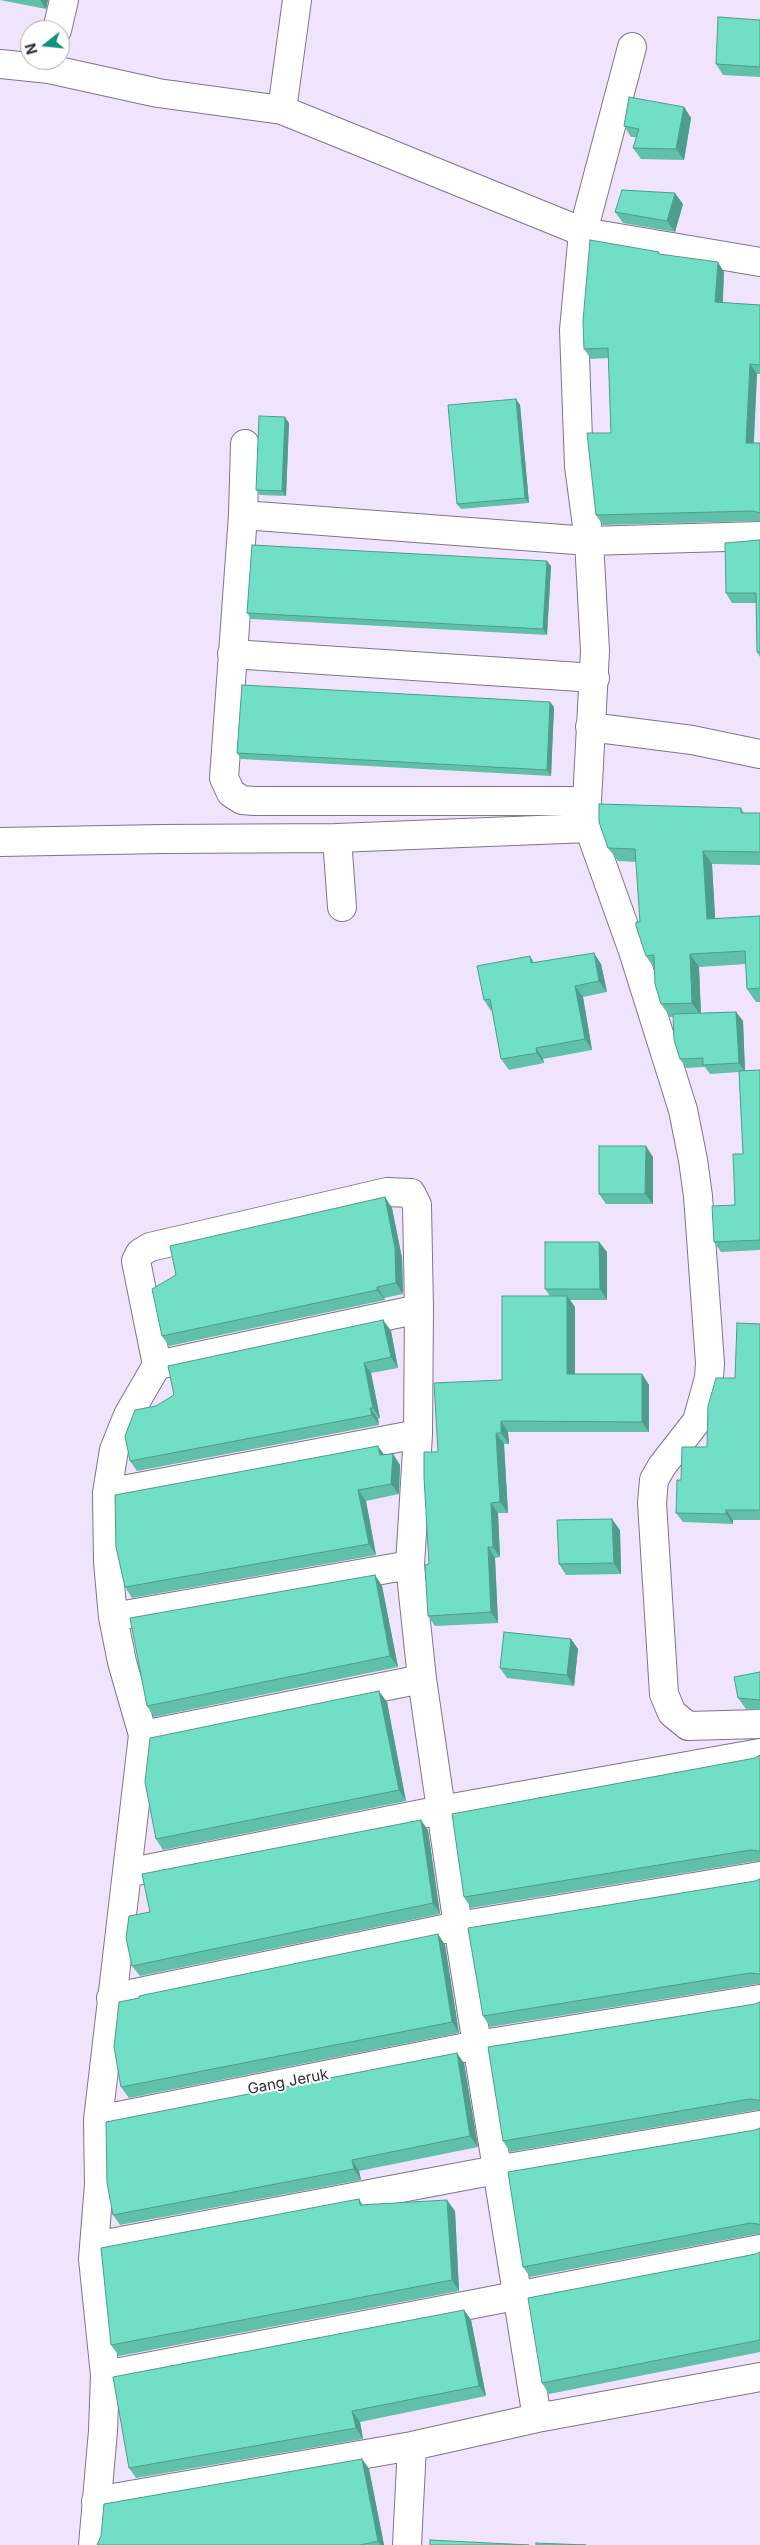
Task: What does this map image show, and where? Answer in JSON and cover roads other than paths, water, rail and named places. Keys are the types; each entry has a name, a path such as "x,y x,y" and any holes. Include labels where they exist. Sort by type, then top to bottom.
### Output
{"street":[{"path":"59,20 64,0"},
{"path":"282,110 297,0"},
{"path":"632,47 583,232 574,330 579,466 589,541 594,626 595,678 590,727 587,801 589,828 633,951 683,1110 698,1196 710,1363 709,1378 697,1420 662,1466 654,1480 652,1503 664,1694 672,1713 688,1726 760,1724"},
{"path":"0,64 20,64"},
{"path":"69,70 158,93 282,110 583,232 760,262"},
{"path":"245,444 243,515 224,778 231,793 242,800 587,801"},
{"path":"243,515 589,541 760,536"},
{"path":"232,654 595,678"},
{"path":"590,727 692,740 760,754"},
{"path":"0,842 162,838 337,838 589,828"},
{"path":"337,838 342,907"},
{"path":"93,2545 103,2431 105,2375 93,2259 99,2184 98,2120 143,1735 122,1662 113,1617 108,1562 107,1493 114,1450 128,1415 157,1365 135,1266 137,1258 143,1250 267,1218 387,1192 407,1192 411,1193 416,1199 419,1309 418,1434 410,1565 422,1680 458,1926 537,2418"},
{"path":"157,1365 419,1309"},
{"path":"107,1493 418,1434"},
{"path":"113,1617 410,1565"},
{"path":"143,1735 422,1680"},
{"path":"127,1873 441,1810 760,1753"},
{"path":"111,1998 458,1926 760,1876"},
{"name":"Gang Jeruk","path":"98,2120 477,2045 760,2000"},
{"path":"95,2246 496,2170 760,2125"},
{"path":"105,2375 760,2249"},
{"path":"96,2501 412,2446 537,2418 760,2377"},
{"path":"407,2545 412,2446"}]}
